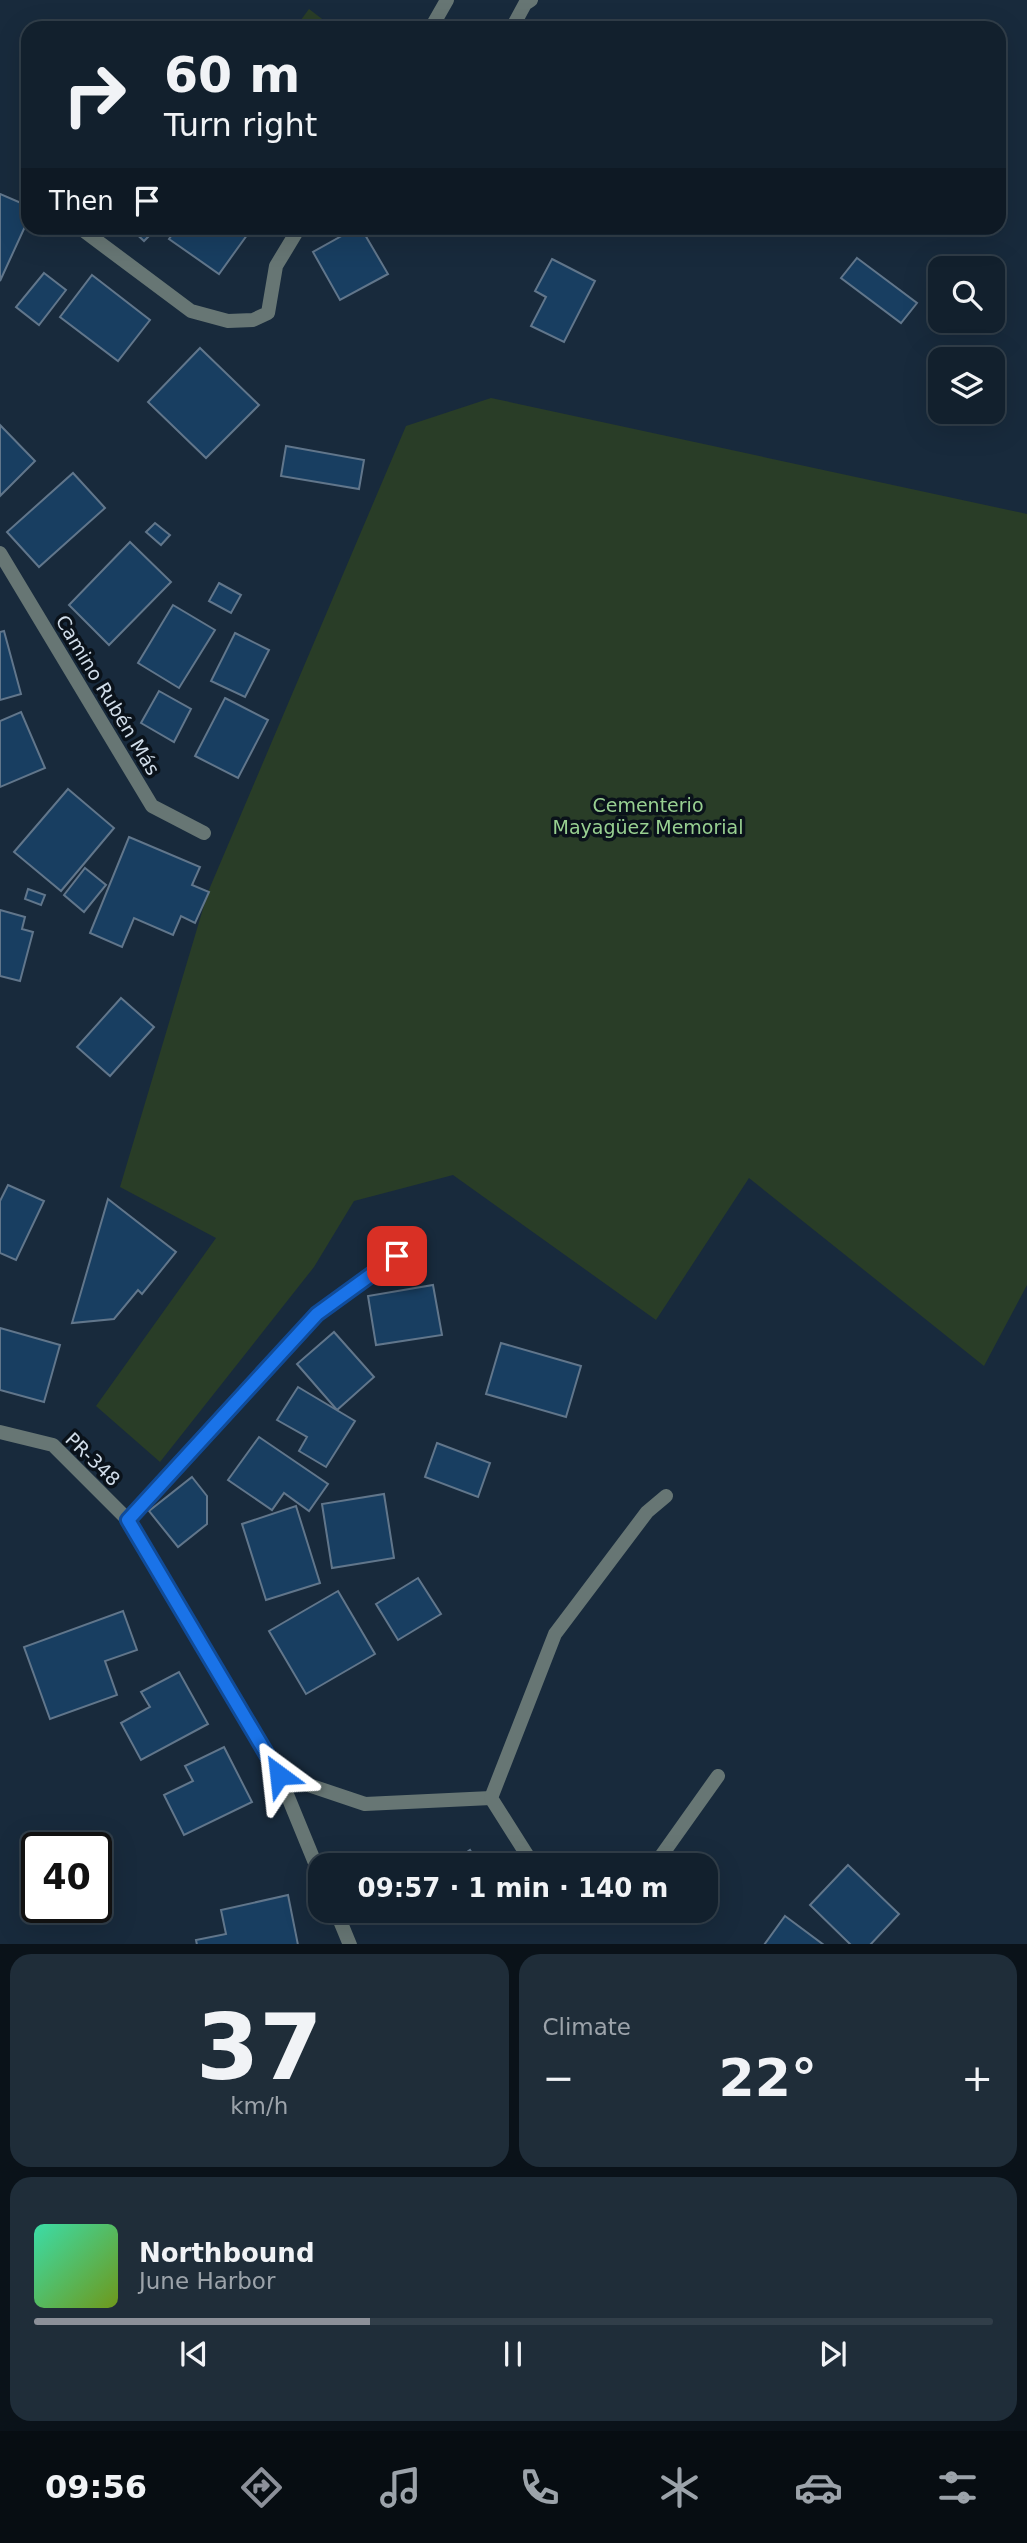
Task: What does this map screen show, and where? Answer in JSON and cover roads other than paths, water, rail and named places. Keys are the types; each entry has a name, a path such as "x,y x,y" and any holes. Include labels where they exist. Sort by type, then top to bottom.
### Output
{"street":[{"path":"435,21 447,0"},
{"path":"516,21 524,4 531,0"},
{"path":"89,235 191,311 228,321 253,320 268,313 276,266 295,235"},
{"name":"Camino Rubén Más","path":"0,553 152,806 204,833"},
{"path":"128,1520 317,1314 397,1256"},
{"name":"PR-348","path":"0,1432 53,1445 128,1520 279,1775 311,1853"},
{"path":"491,1798 555,1634 647,1512 666,1496"},
{"path":"279,1775 366,1804 491,1798"},
{"path":"663,1853 718,1776"},
{"path":"491,1798 526,1853"},
{"path":"340,1923 349,1944"}],"park label":[{"name":"Cementerio Mayagüez Memorial","path":"648,816"}]}
